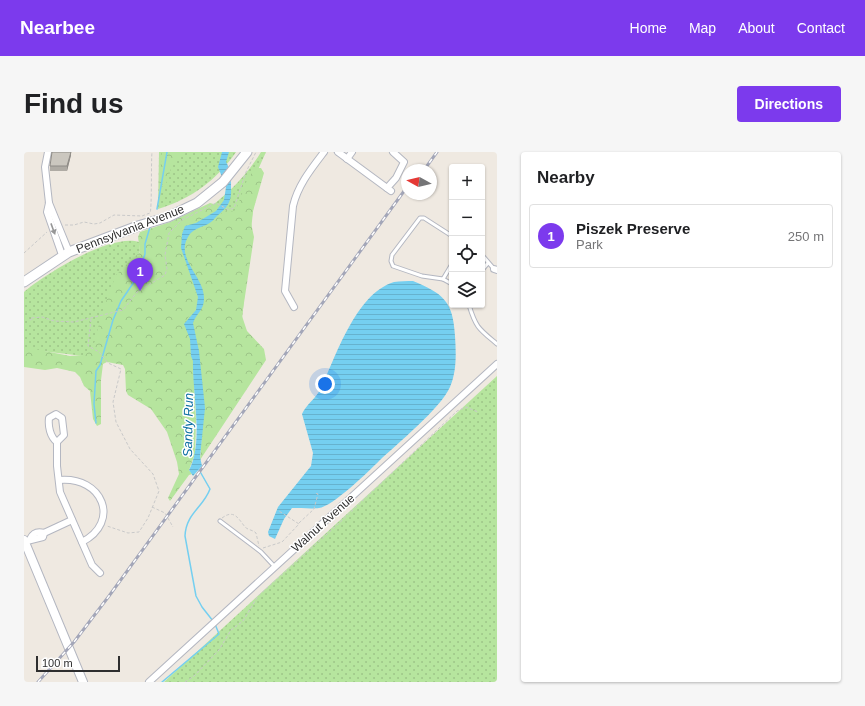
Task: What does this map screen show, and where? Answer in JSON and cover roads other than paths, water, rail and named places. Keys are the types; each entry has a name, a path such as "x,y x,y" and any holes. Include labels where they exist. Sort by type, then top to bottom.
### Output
{"main road":[{"name":"Pennsylvania Avenue","path":"24,282 65,254 138,226 168,217 197,203 223,182 247,152"}],"street":[{"path":"48,152 45,167 49,203 47,212 56,227 65,254"},
{"path":"294,307 285,291 293,206 302,182 324,152"},
{"path":"338,152 389,190 404,162 393,152"},
{"path":"347,159 352,152"},
{"name":"Walnut Avenue","path":"149,682 497,364"},
{"path":"57,442 60,492 92,565 100,573"},
{"path":"59,480 79,480 91,487 100,500 102,506 101,523 93,535 82,542"},
{"path":"72,520 44,533 40,532 33,534 26,541 84,682"}],"lane":[{"path":"449,234 424,218 420,218 392,255 391,261 393,266 422,276 444,279 449,282"},
{"path":"485,259 496,269"},
{"path":"485,266 488,263"},
{"path":"444,279 449,270"},
{"path":"470,308 474,322 478,328 497,344"},
{"path":"220,521 259,550 275,567"}],"water":[{"path":"222,152 229,152 226,162 231,178 230,201 224,210 211,222 192,232 185,245 185,253 200,283 204,299 203,306 193,323 199,351 205,408 200,457 202,466 193,476 189,470 196,446 197,432 193,361 191,356 190,339 184,324 196,310 198,297 181,248 182,234 185,226 196,223 216,211 224,200 226,187 218,167"},
{"path":"413,281 432,290 449,306 454,324 456,355 454,375 450,387 438,405 407,436 350,488 325,506 319,508 292,508 284,519 275,539 269,536 268,532 278,507 311,466 313,453 302,414 320,390 348,328 368,299 380,289 394,282"}],"waterway":[{"path":"157,209 167,152"},
{"path":"96,423 94,404 96,371 100,365 113,320 121,301 136,279 145,254 145,244 150,227"},
{"name":"Sandy Run","path":"198,468 210,489 207,496 188,522 185,536 196,596 202,607 213,621"},
{"name":"Sandy Run","path":"162,682 219,634 215,624"}],"railway":[{"path":"428,164 437,152"},
{"path":"38,682 74,642 109,596 401,195"}],"place":[{"name":"Piszek Preserve","path":"140,291"}]}
